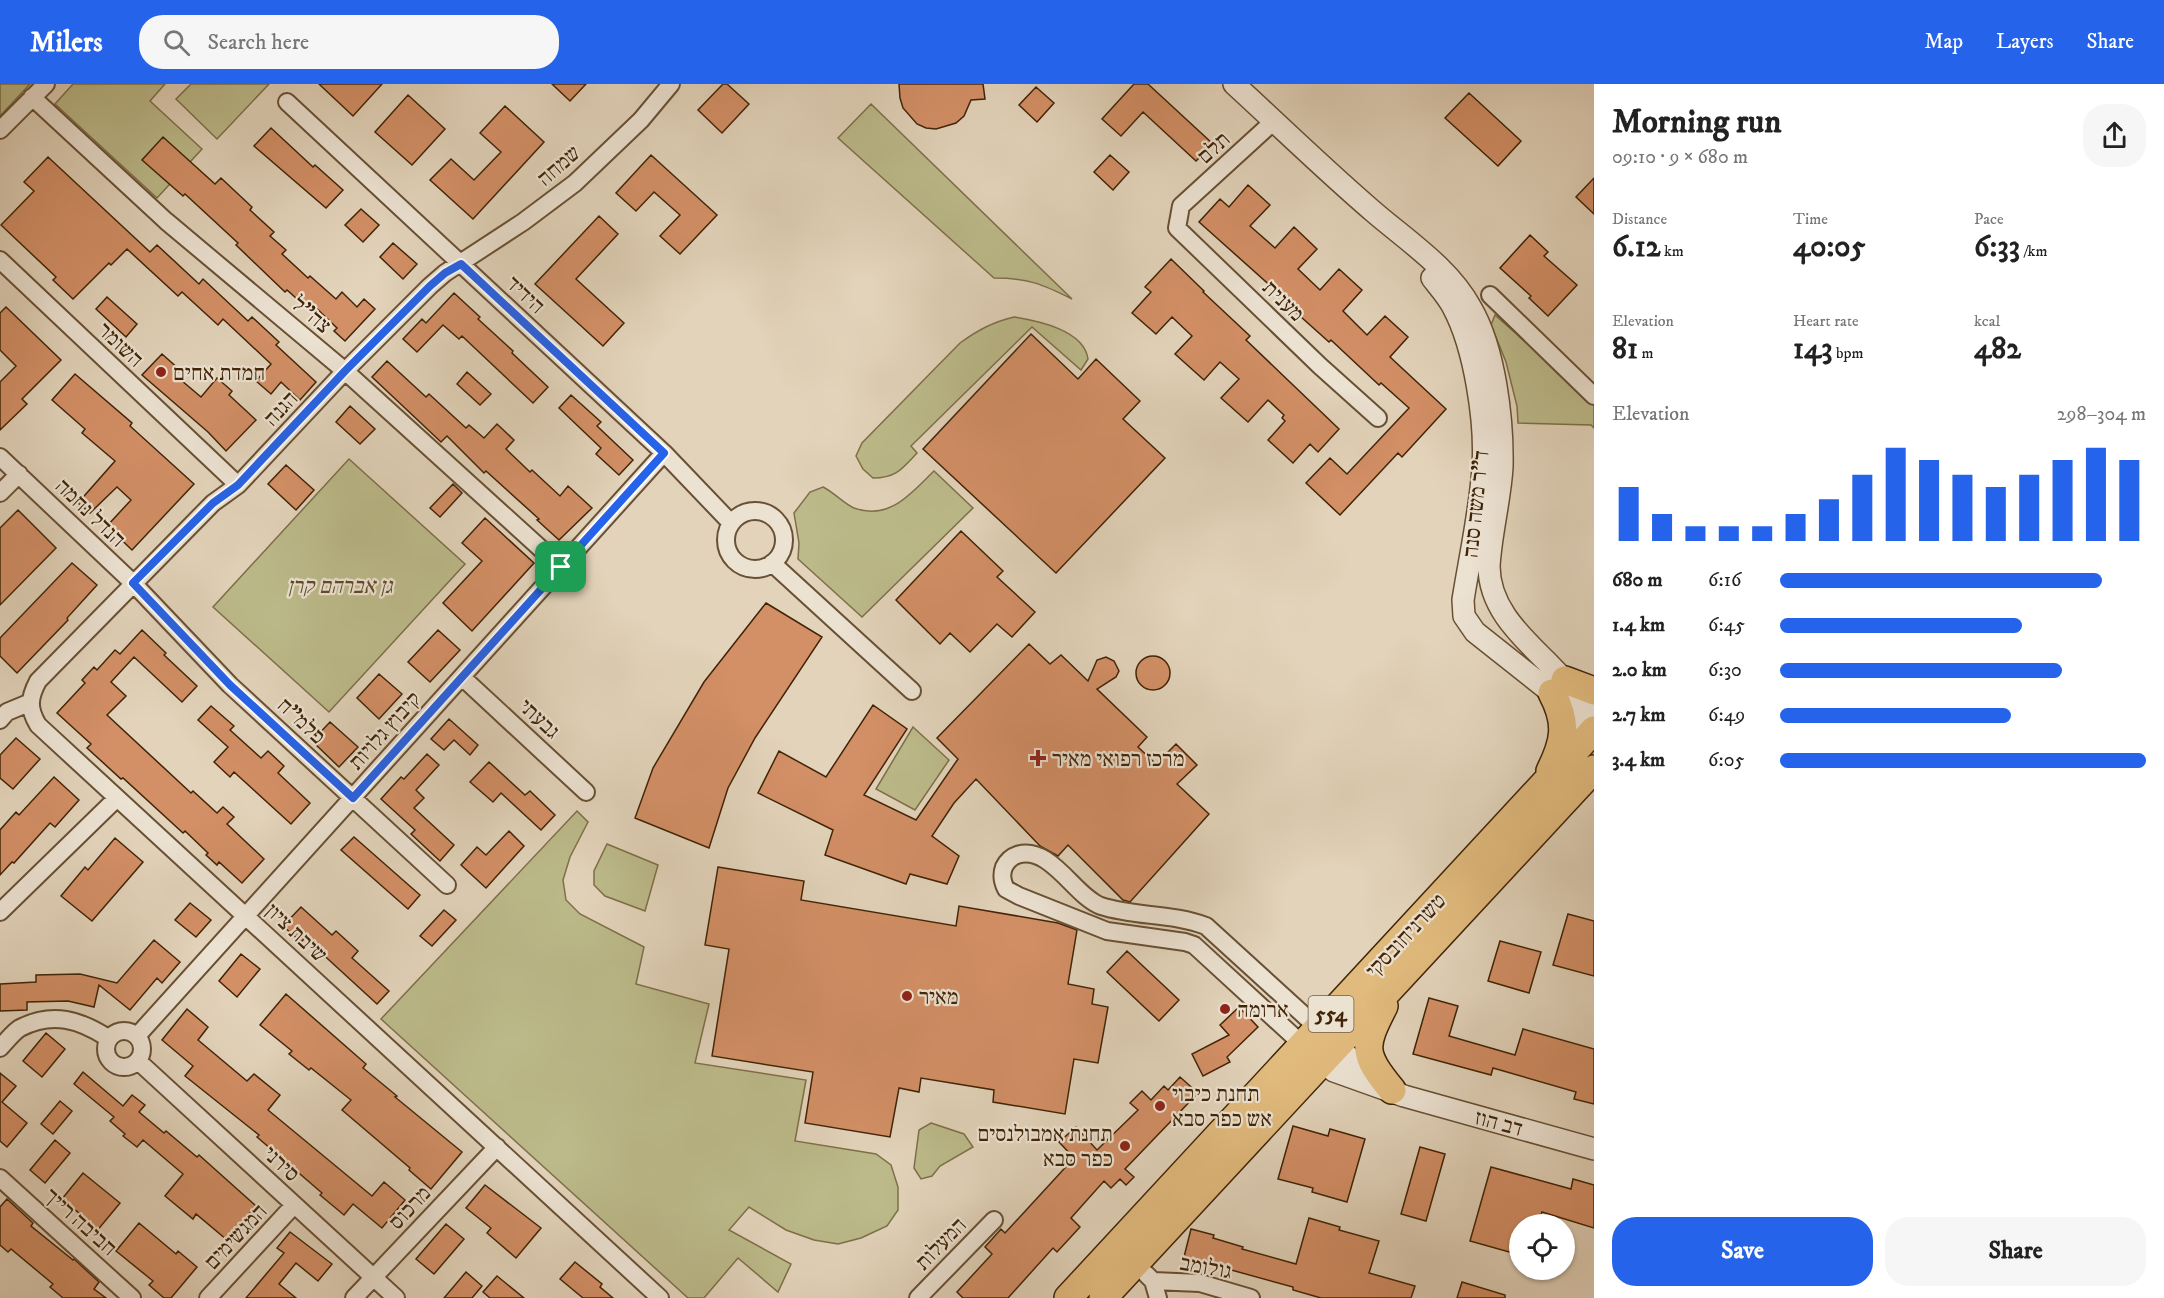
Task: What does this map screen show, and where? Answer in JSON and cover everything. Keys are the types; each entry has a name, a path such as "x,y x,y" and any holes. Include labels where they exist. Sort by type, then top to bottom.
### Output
{"main road":[{"path":"1541,787 1557,756 1563,734 1558,687 1594,691"},
{"name":"טשרניחובסקי","path":"1103,1298 1144,1271 1320,1045 1593,726"},
{"name":"טשרניחובסקי","path":"1068,1298 1320,1045 1395,983 1594,769"},
{"path":"1395,983 1367,1045 1376,1070 1398,1093"}],"street":[{"path":"0,130 46,84"},
{"name":"שמחה","path":"461,264 524,222 575,183 641,120 671,84"},
{"name":"ד\"ר משה סנה","path":"1234,84 1374,212 1436,265 1464,296 1474,313 1489,351 1501,442 1502,467 1490,551 1489,577 1502,612 1513,628 1558,687 1593,726"},
{"name":"צה\"ל","path":"32,97 166,220 345,371 561,567"},
{"name":"הידיד","path":"287,102 664,453 731,523"},
{"name":"תלם","path":"1181,206 1274,121"},
{"name":"מענית","path":"1181,206 1177,228 1320,366 1378,418"},
{"name":"ד\"ר משה סנה","path":"1374,212 1454,307 1470,353 1480,417 1483,466 1480,500 1463,600 1464,616 1475,632 1558,687"},
{"name":"השומר","path":"0,260 238,485"},
{"name":"הגנה","path":"133,583 213,503 238,485 345,371 430,286 445,273 461,264"},
{"path":"1490,295 1594,396"},
{"name":"קיבוץ גלויות","path":"137,1036 664,453"},
{"name":"הנדל נחמה","path":"0,457 133,583"},
{"path":"0,494 19,474"},
{"path":"752,511 762,512 771,516 778,523 784,536 783,547 779,556 772,563 762,568 742,566 728,552 727,532 731,523 738,516 752,511"},
{"path":"772,563 912,691"},
{"path":"0,720 7,712 31,702 31,694 38,681 133,583"},
{"name":"פלמ\"ח","path":"133,583 230,685 447,885"},
{"name":"גבעתי","path":"462,677 586,792"},
{"name":"שיבת ציון","path":"31,702 31,713 38,725 660,1298"},
{"path":"0,912 117,798"},
{"path":"1021,853 1035,855 1051,864 1097,905 1120,912 1190,920 1206,926 1320,1045 1194,945 1107,932 1019,896 1006,889 1001,878 1005,865 1011,856 1021,853"},
{"path":"0,1048 19,1028 64,1018 87,1024 108,1038"},
{"path":"126,1030 137,1036 142,1049 138,1061 127,1067 114,1065 105,1051 108,1038 126,1030"},
{"name":"דב הוז","path":"1320,1045 1334,1071 1398,1093 1594,1149"},
{"name":"סירני","path":"138,1061 396,1298"},
{"name":"מרכוס","path":"354,1298 497,1147"},
{"name":"חביבה רייך","path":"0,1178 132,1298"},
{"name":"המגשימים","path":"208,1298 294,1205"},
{"name":"המעלות","path":"918,1298 994,1220"},
{"path":"1144,1271 1158,1298"},
{"name":"גולומב","path":"1144,1271 1200,1283 1251,1298"}],"green space":[{"path":"0,84 30,84 0,116"},
{"path":"73,84 165,84 150,101 202,149 157,198 55,104"},
{"path":"191,84 269,84 217,139 176,99"},
{"path":"871,104 1072,299 1034,283 994,278 838,138"},
{"path":"1495,315 1594,402 1594,428 1591,425 1518,423 1517,406 1506,362 1491,325"},
{"path":"1014,317 1047,324 1069,334 1078,341 1085,349 1088,359 1081,370 1032,327 911,446 917,453 903,468 881,478 873,478 863,469 856,456 862,443 960,343 986,327"},
{"name":"גן אברהם קרן","path":"349,459 465,564 329,712 213,607"},
{"path":"934,471 973,508 862,617 798,559 799,543 794,513 810,492 823,487 854,508 878,511 889,508 908,496"},
{"path":"913,727 949,760 915,810 876,789"},
{"path":"577,811 588,822 570,857 563,880 566,900 580,914 644,947 636,984 709,1004 695,1063 806,1080 795,1141 876,1154 891,1165 898,1187 898,1210 887,1226 861,1238 838,1244 814,1240 786,1230 749,1207 729,1230 791,1264 778,1292 738,1258 704,1298 688,1298 381,1019"},
{"path":"607,844 658,865 645,911 605,896 594,885 594,871"},
{"path":"931,1123 964,1134 973,1147 940,1166 932,1176 921,1179 914,1168 919,1130"}],"building":[{"path":"319,84 382,84 353,116"},
{"path":"552,84 586,84 570,101"},
{"path":"723,84 727,84 749,104 722,133 698,110"},
{"path":"899,84 983,84 985,99 971,100 964,116 956,123 936,129 926,128 917,124 903,108"},
{"path":"1134,84 1148,84 1213,144 1196,161 1143,112 1121,136 1102,119"},
{"path":"1036,87 1054,103 1037,122 1019,105"},
{"path":"1469,93 1521,141 1498,166 1445,118"},
{"path":"408,95 445,129 412,165 375,132"},
{"path":"505,106 544,142 473,219 430,180 451,159 474,180 501,152 480,133"},
{"path":"271,128 313,167 315,165 343,190 326,208 254,146"},
{"path":"163,137 215,184 221,178 252,207 250,210 274,232 270,236 286,250 282,254 308,278 310,276 336,299 342,292 357,307 364,299 375,309 345,341 334,331 337,328 311,303 307,308 287,290 285,292 236,245 238,243 185,194 183,196 142,160"},
{"path":"651,155 717,215 680,254 660,236 680,215 654,192 636,211 616,193"},
{"path":"1110,155 1129,172 1113,190 1094,172"},
{"path":"48,157 150,252 157,245 199,284 203,279 248,321 252,317 279,342 276,345 316,382 300,400 281,382 271,394 256,381 271,364 223,319 218,325 182,292 178,296 127,249 111,265 109,263 73,299 53,280 56,277 1,225 34,191 24,182"},
{"path":"1594,178 1594,214 1576,197"},
{"path":"1248,185 1270,205 1250,226 1275,248 1294,227 1317,249 1298,269 1320,290 1339,269 1362,290 1343,311 1367,335 1385,316 1408,337 1390,357 1446,409 1402,457 1398,453 1340,515 1306,483 1330,458 1347,474 1409,408 1381,383 1379,385 1331,340 1329,342 1291,308 1293,306 1199,222 1220,199 1229,207"},
{"path":"361,209 379,225 363,242 345,225"},
{"path":"599,216 618,234 576,279 624,323 603,346 535,284"},
{"path":"1530,235 1548,252 1544,256 1577,285 1548,316 1529,298 1531,296 1500,268"},
{"path":"393,243 417,264 403,279 380,257"},
{"path":"1171,259 1250,336 1246,340 1339,429 1318,452 1310,444 1293,463 1268,440 1285,421 1282,418 1284,415 1268,400 1248,422 1221,398 1239,379 1220,362 1204,380 1175,354 1192,336 1172,317 1156,334 1132,313 1151,292 1145,287"},
{"path":"454,293 548,387 533,403 462,336 459,339 443,325 417,352 403,339 422,319 426,323"},
{"path":"107,297 137,324 126,337 96,309"},
{"path":"6,307 61,360 22,399 27,404 0,430 0,382 16,366 0,350 0,313"},
{"path":"1031,334 1078,379 1096,359 1140,401 1123,419 1165,458 1056,573 923,449"},
{"path":"162,354 180,370 175,375 201,397 217,378 232,391 229,395 256,420 226,451 208,432 142,375"},
{"path":"387,361 426,397 429,394 466,428 469,425 484,438 497,424 514,440 506,449 530,472 532,470 560,496 568,486 592,508 559,540 486,471 484,473 447,436 441,442 372,377"},
{"path":"467,372 491,394 480,405 457,384"},
{"path":"75,374 132,423 130,426 194,484 132,550 107,526 131,500 117,487 90,513 78,503 115,461 82,433 85,429 52,400"},
{"path":"571,395 601,422 597,426 633,460 619,475 596,454 601,448 559,408"},
{"path":"350,406 375,429 360,444 336,422"},
{"path":"286,465 314,490 296,510 268,484"},
{"path":"453,484 462,493 440,517 430,508"},
{"path":"18,510 56,548 0,605 0,528"},
{"path":"485,518 534,563 472,631 443,603 482,561 462,543"},
{"path":"961,531 1003,571 997,577 1035,612 1012,637 997,624 970,652 950,633 940,644 896,600"},
{"path":"72,563 97,585 67,618 68,620 17,673 0,656 0,638"},
{"path":"766,603 822,637 755,738 728,788 709,848 635,818 653,768 704,682"},
{"path":"142,630 166,653 164,655 197,686 182,702 134,657 111,682 126,696 107,715 191,793 193,791 217,813 223,807 234,817 227,824 264,859 242,883 219,862 217,865 185,831 183,833 87,748 91,744 57,713 85,683 82,680 94,667 97,670 115,650 120,654"},
{"path":"438,630 460,650 430,682 408,662"},
{"path":"1029,644 1050,664 1061,655 1088,681 1097,660 1106,657 1114,661 1119,671 1116,677 1097,689 1147,737 1138,747 1156,764 1176,744 1197,765 1177,784 1209,814 1130,902 1123,900 1068,845 1058,856 1040,846 976,779 954,803 932,836 959,856 947,884 910,874 906,884 825,855 833,830 758,793 779,751 826,777 873,705 907,729 864,795 916,820 958,759 937,738"},
{"path":"1153,656 1165,661 1170,673 1165,685 1153,690 1141,685 1136,673 1141,661"},
{"path":"379,674 402,694 379,719 357,698"},
{"path":"211,706 234,726 230,730 261,758 268,751 284,766 278,773 310,803 291,824 234,772 230,777 214,762 228,747 198,720"},
{"path":"449,719 478,745 470,755 454,740 444,750 431,739"},
{"path":"330,722 358,747 339,767 312,741"},
{"path":"16,738 40,759 13,789 0,778 0,755"},
{"path":"427,754 439,765 416,790 424,798 414,808 454,845 440,861 411,834 415,830 381,799"},
{"path":"489,762 525,795 530,791 555,815 541,830 501,793 493,802 470,782"},
{"path":"54,777 79,800 55,827 50,823 0,875 0,830 16,812 19,815"},
{"path":"509,831 524,846 486,888 461,865 477,847 486,855"},
{"path":"354,837 420,895 408,909 341,850"},
{"path":"115,838 143,862 92,921 61,896 85,867 88,870"},
{"name":"מאיר","path":"718,867 804,881 801,900 956,926 959,906 1058,923 1077,930 1068,984 1094,989 1092,1004 1108,1007 1098,1063 1074,1059 1065,1114 993,1102 994,1090 921,1078 919,1092 899,1088 890,1137 805,1123 813,1072 712,1056 729,949 705,945"},
{"path":"190,903 211,920 196,937 175,920"},
{"path":"301,907 332,935 336,931 358,951 352,958 389,991 377,1004 305,938 301,942 283,926"},
{"path":"444,910 456,920 432,946 420,936"},
{"path":"1568,914 1594,921 1594,976 1553,965"},
{"path":"154,940 180,962 162,983 157,978 130,1010 99,985 94,1007 68,1001 27,1002 27,1010 0,1011 0,984 36,982 36,975 80,974 117,983"},
{"path":"1500,941 1541,952 1529,993 1488,981"},
{"path":"1127,951 1179,1000 1159,1021 1107,972"},
{"path":"241,954 260,969 237,997 219,981"},
{"path":"286,994 366,1064 363,1068 397,1096 395,1097 462,1152 431,1189 342,1110 351,1100 311,1068 309,1070 289,1054 292,1051 260,1025"},
{"path":"1429,998 1458,1006 1449,1036 1515,1055 1523,1029 1594,1049 1594,1104 1574,1099 1576,1092 1493,1068 1491,1075 1413,1054"},
{"path":"1239,1007 1258,1027 1227,1057 1230,1062 1203,1076 1192,1054 1229,1035 1220,1025"},
{"path":"187,1009 208,1027 198,1040 247,1081 254,1074 280,1095 268,1110 372,1196 384,1182 405,1200 382,1228 353,1204 344,1215 257,1137 259,1135 185,1076 193,1066 162,1040"},
{"path":"46,1033 65,1049 42,1077 23,1061"},
{"path":"83,1072 123,1106 132,1095 145,1105 139,1112 197,1157 199,1155 256,1206 227,1240 196,1214 193,1219 165,1196 183,1174 143,1140 137,1147 123,1136 125,1134 110,1121 114,1117 74,1084"},
{"path":"0,1073 16,1086 2,1102 27,1123 7,1147 0,1141"},
{"path":"1180,1077 1198,1093 1125,1169 1134,1177 1126,1185 1120,1179 1111,1188 1104,1181 1071,1218 1080,1227 1057,1252 1053,1248 1008,1298 963,1298 957,1292 992,1254 985,1247 1001,1229 1005,1233 1074,1158 1059,1142 1076,1127 1097,1150 1138,1110 1130,1103 1142,1091 1151,1100 1164,1086 1168,1090"},
{"path":"60,1101 72,1111 53,1134 41,1124"},
{"path":"1293,1126 1328,1136 1330,1129 1365,1139 1347,1202 1312,1192 1313,1188 1278,1179"},
{"path":"55,1140 70,1153 45,1183 30,1170"},
{"path":"1420,1147 1445,1154 1426,1221 1401,1214"},
{"path":"1491,1167 1571,1189 1573,1179 1594,1185 1594,1228 1575,1222 1575,1214 1542,1212 1541,1214 1509,1214 1509,1252 1470,1241"},
{"path":"83,1173 120,1203 96,1232 62,1199"},
{"path":"485,1185 541,1228 516,1258 487,1233 491,1228 466,1208"},
{"path":"7,1199 33,1223 31,1226 74,1259 99,1282 94,1289 106,1298 63,1298 50,1287 53,1284 11,1249 8,1252 0,1245 0,1207"},
{"path":"1309,1218 1340,1227 1339,1230 1379,1241 1369,1273 1415,1286 1411,1298 1321,1298 1293,1290 1293,1287 1184,1257 1191,1229 1214,1235 1213,1238 1243,1247 1242,1249 1296,1264"},
{"path":"139,1223 176,1254 178,1251 197,1267 171,1298 164,1298 149,1285 153,1281 116,1251"},
{"path":"446,1224 464,1239 434,1274 416,1259"},
{"path":"290,1232 332,1264 318,1281 296,1263 279,1284 296,1298 246,1298 284,1253 277,1248"},
{"path":"575,1262 602,1284 600,1287 613,1298 583,1298 560,1279"},
{"path":"466,1272 482,1286 472,1298 444,1298"},
{"path":"497,1276 524,1298 490,1298 483,1292"},
{"path":"1462,1282 1505,1295 1505,1298 1457,1298"}],"place":[{"name":"חמדת אחים","path":"161,372"},
{"name":"מרכז רפואי מאיר","path":"1038,758"},
{"name":"מאיר","path":"907,996"},
{"name":"ארומה","path":"1225,1009"},
{"name":"תחנת כיבוי אש כפר סבא","path":"1160,1106"},
{"name":"תחנת אמבולנסים כפר סבא","path":"1125,1146"}],"route":[{"path":"461,264 664,453 561,567 353,798 230,685 133,583 213,503 238,485 345,371 430,286 445,273 461,264"}]}
